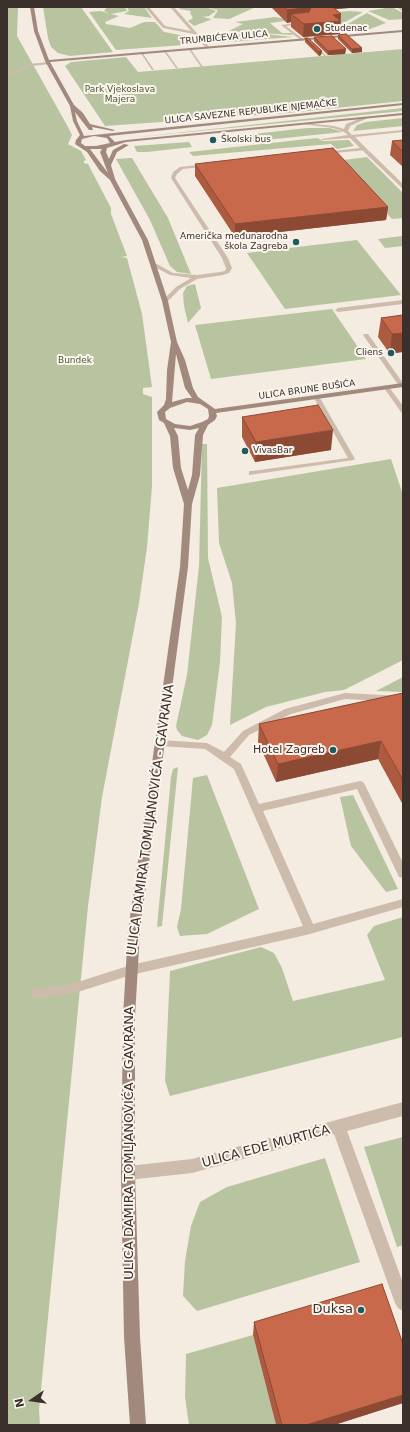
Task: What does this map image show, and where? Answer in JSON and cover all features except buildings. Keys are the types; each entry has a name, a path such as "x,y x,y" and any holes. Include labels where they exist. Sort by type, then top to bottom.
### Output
{"street":[{"path":"32,7 36,31 48,62 72,106 75,121 82,135 80,138"},
{"path":"147,7 164,26 195,33"},
{"path":"172,7 207,48"},
{"path":"399,7 403,10"},
{"name":"TRUMBIĆEVA ULICA","path":"48,62 403,31"},
{"name":"ULICA SAVEZNE REPUBLIKE NJEMAČKE","path":"80,138 403,104"},
{"path":"72,106 81,114 93,132 112,139 112,145"},
{"name":"ULICA SAVEZNE REPUBLIKE NJEMAČKE","path":"84,147 105,147 141,140 403,114"},
{"path":"88,125 105,129 119,129 210,120 282,117"},
{"name":"ULICA DAMIRA TOMLJANOVIĆA - GAVRANA","path":"80,138 77,142 78,144 89,151 102,170 112,178"},
{"path":"109,164 115,151 128,144 141,140"},
{"name":"ULICA DAMIRA TOMLJANOVIĆA - GAVRANA","path":"105,147 103,152 109,164 112,178 141,232 155,266 165,301 174,342 182,360 189,388 195,398 213,411 213,416 199,435 196,475 188,504 184,567 135,920 131,970 127,1100 128,1173 132,1337 138,1425"},
{"path":"364,149 403,187"},
{"name":"ULICA DAMIRA TOMLJANOVIĆA - GAVRANA","path":"174,342 170,370 170,400 163,409 161,416 167,423 174,436 177,468 188,504"},
{"name":"ULICA BRUNE BUŠIĆA","path":"213,411 317,398 402,385"},
{"path":"166,406 179,401 202,402"},
{"path":"167,423 186,428 206,424"},
{"name":"ULICA EDE MURTIĆA","path":"128,1173 192,1166 403,1110"},
{"path":"339,1128 403,1303"}],"lane":[{"path":"302,40 282,25 308,22"},
{"path":"331,37 337,42"},
{"path":"308,39 325,55"},
{"path":"189,49 202,66"},
{"path":"164,51 177,67"},
{"path":"141,53 153,70"},
{"path":"7,75 31,65 48,62"},
{"path":"346,131 348,125 364,118"},
{"path":"305,124 326,126 346,131 364,149"},
{"path":"323,139 403,131"},
{"path":"318,154 364,149"},
{"path":"155,266 172,274 196,277 227,272 228,264 176,184 173,176 182,168 211,165"},
{"path":"165,301 178,288 196,277"},
{"path":"338,310 403,302"},
{"path":"366,335 402,385"},
{"path":"387,388 403,411"},
{"path":"252,474 352,459 317,398"},
{"path":"225,757 246,733 288,711 345,696 403,699"},
{"path":"160,743 207,746 238,767 310,929"},
{"path":"256,809 360,785 403,874"},
{"path":"36,993 58,992 131,970 310,929 403,904"}],"green space":[{"name":"Bundek","path":"7,7 18,7 17,36 72,135 68,144 81,151 86,160 84,163 88,164 111,208 111,214 127,256 121,257 127,258 142,314 152,387 143,388 143,394 152,397 152,486 147,547 139,603 102,797 88,906 39,1410 40,1425 7,1425"},
{"path":"43,7 81,7 113,52 70,56 58,53 51,47 48,38"},
{"path":"107,7 125,7 127,11 111,14 119,16 105,22 106,24 130,28 144,22 155,22 164,32 191,37 197,44 116,50 89,12 101,11 109,14 104,11"},
{"path":"127,7 144,7 152,18 124,14 129,11"},
{"path":"182,7 206,7 216,11 209,16 203,17 211,19 210,20 194,26 188,21 193,18 190,13 191,11 179,9"},
{"path":"206,7 256,7 229,19 213,18 218,10"},
{"path":"392,7 403,13 403,19 389,20 368,11"},
{"path":"350,11 363,12 340,25 324,13"},
{"path":"367,13 386,23 367,30 350,32 344,26"},
{"path":"275,17 286,19 288,23 285,21 270,23 282,33 291,33 293,35 229,31 243,24 235,22"},
{"path":"257,33 293,37 214,43 209,42 206,37"},
{"name":"Park Vjekoslava Majera","path":"403,49 403,101 287,113 105,126 65,66 71,62 126,57 138,72"},
{"path":"403,108 403,111 129,138 222,128"},
{"path":"403,118 403,126 353,131 357,125 366,122"},
{"path":"307,128 330,128 343,132 227,144 221,141 221,139 227,137"},
{"path":"317,138 323,141 349,140 354,146 337,149 331,144 193,156 189,152"},
{"path":"189,142 192,147 147,152 137,152 134,146"},
{"path":"367,157 403,193 403,218 392,219 336,161"},
{"path":"132,158 168,218 191,274 177,272 170,266 150,220 116,159"},
{"path":"403,236 403,246 385,248 378,239"},
{"path":"357,240 401,295 285,309 247,253"},
{"path":"195,284 201,308 188,323 183,293 187,286"},
{"path":"332,309 366,359 211,379 195,325"},
{"path":"202,444 207,444 208,558 222,617 220,662 212,725 207,735 198,740 182,736 177,730 176,726 187,675 199,566"},
{"path":"391,459 403,495 403,660 344,690 325,692 266,707 230,725 236,623 232,583 219,543 217,488"},
{"path":"403,677 403,692 376,691"},
{"path":"178,767 162,926 157,927 171,777 173,769"},
{"path":"207,775 259,909 207,934 180,936 177,927 181,909 193,778"},
{"path":"353,795 398,889 386,892 351,846 340,797"},
{"path":"403,917 403,1037 170,1096 165,1081 170,971 261,947 274,953 282,968 293,1001 385,980 367,935 374,926"},
{"path":"403,1137 403,1245 397,1247 364,1147"},
{"path":"325,1158 360,1262 197,1311 183,1296 185,1261 191,1226 200,1202 227,1187"},
{"path":"253,1335 276,1425 189,1425 185,1397 186,1354"}],"place":[{"name":"Studenac","path":"317,29"},
{"name":"Školski bus","path":"213,140"},
{"name":"Američka međunarodna škola Zagreba","path":"296,242"},
{"name":"Cliens","path":"391,353"},
{"name":"VivasBar","path":"245,451"},
{"name":"Hotel Zagreb","path":"333,750"},
{"name":"Duksa","path":"361,1310"}]}
